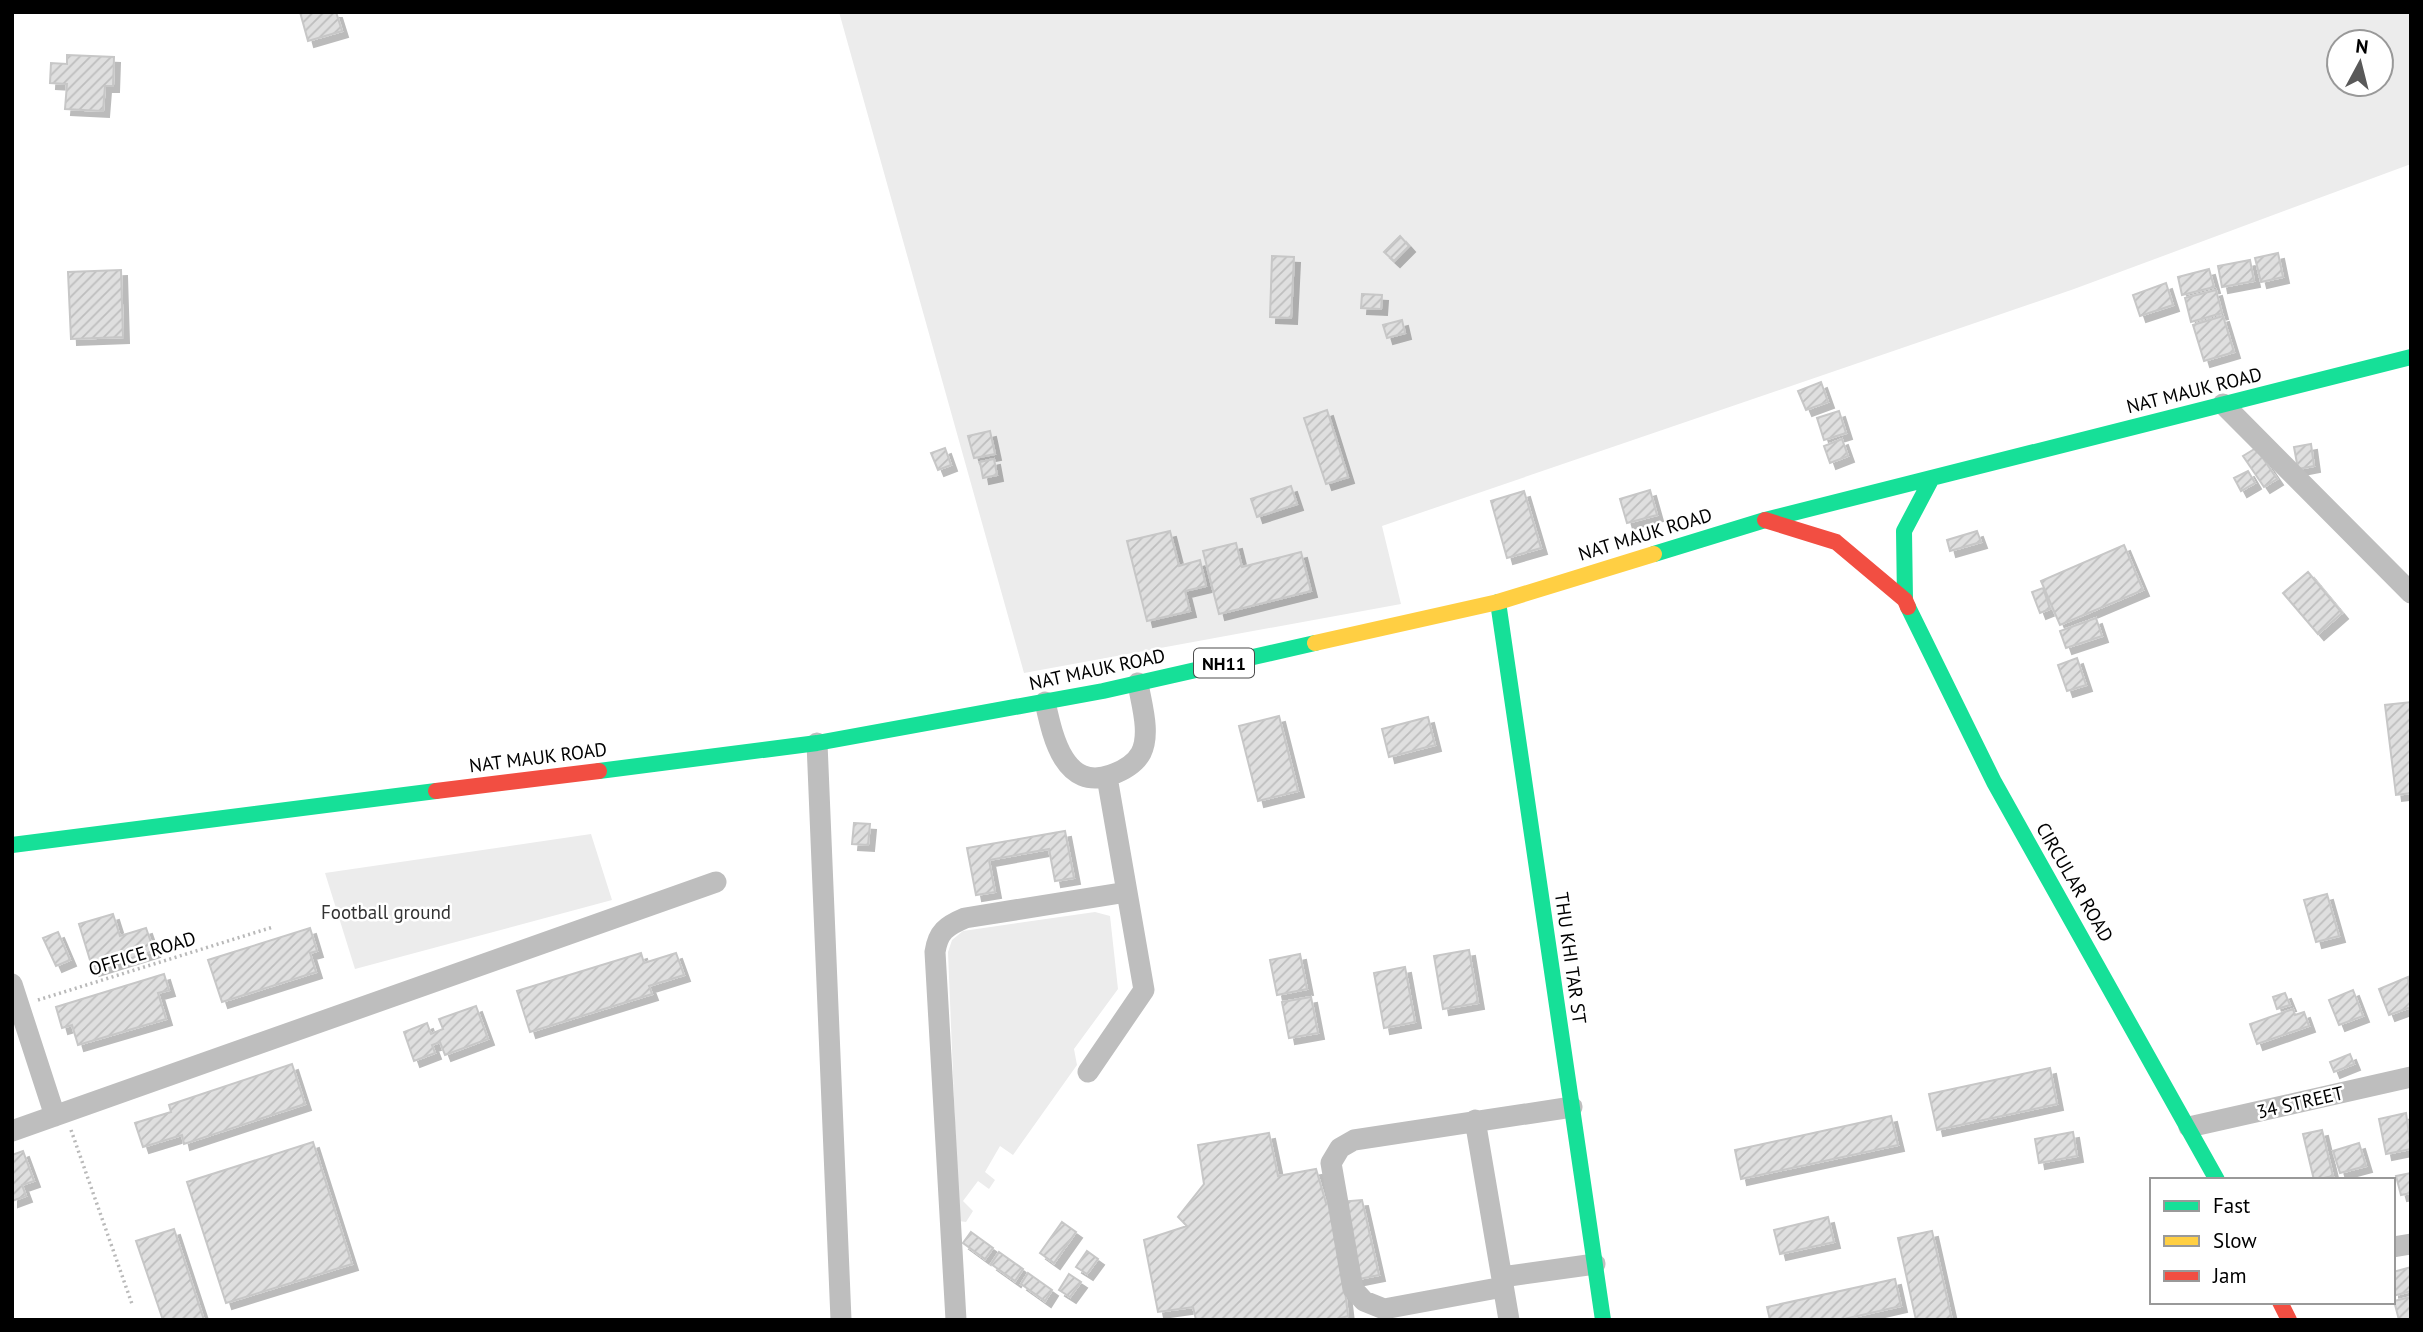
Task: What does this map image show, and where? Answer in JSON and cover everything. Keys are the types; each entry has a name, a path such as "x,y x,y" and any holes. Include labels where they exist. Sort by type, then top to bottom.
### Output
{"main road":[{"name":"NAT MAUK ROAD","path":"12,845 817,743 1045,702 1498,602 1765,520 2411,357"},
{"path":"1905,600 1904,531 1932,478"},
{"path":"1765,520 1836,542 1905,600"},
{"name":"CIRCULAR ROAD","path":"1905,600 1994,782 2216,1178"},
{"name":"THU KHI TAR ST","path":"1498,602 1603,1320"},
{"path":"2281,1304 2289,1320"}],"street":[{"path":"2223,404 2411,593"},
{"path":"1045,702 1055,746 1068,765 1086,776 1107,777 1126,769 1141,753 1145,732 1138,683"},
{"path":"817,743 841,1320"},
{"path":"1088,1072 1144,990 1107,777"},
{"path":"12,1131 716,882"},
{"path":"956,1320 935,953 937,937 948,925 965,918 1127,892"},
{"path":"12,984 60,1114"},
{"name":"34 STREET","path":"2189,1126 2411,1077"},
{"path":"1572,1107 1354,1140 1340,1148 1331,1163 1353,1289 1364,1301 1384,1309 1503,1282 1595,1265"},
{"path":"1475,1120 1509,1320"}],"path":[{"name":"OFFICE ROAD","path":"19,1005 272,927"},
{"path":"60,1114 132,1304"}],"green space":[{"path":"839,12 2411,12 2411,164 2074,289 1382,526 1401,604 1024,673"},
{"name":"Football ground","path":"591,834 612,900 355,969 325,873"},
{"path":"1095,912 1110,916 1118,989 1074,1049 1077,1065 1013,1155 1000,1146 985,1172 995,1180 989,1189 978,1181 963,1201 973,1211 966,1222 959,1221 948,952 952,940 963,931"}],"building":[{"path":"300,12 336,12 342,31 308,41"},
{"path":"67,55 114,57 113,86 105,86 103,111 65,109 67,84 50,83 51,63 67,64"},
{"path":"1400,236 1409,246 1394,261 1384,252"},
{"path":"2278,253 2283,277 2261,282 2255,258"},
{"path":"1272,256 1294,257 1291,318 1270,317"},
{"path":"2250,260 2254,281 2222,287 2218,266"},
{"path":"2209,269 2214,287 2182,295 2178,277"},
{"path":"121,270 123,337 71,339 68,272"},
{"path":"2166,283 2173,305 2140,316 2133,295"},
{"path":"2216,290 2222,313 2191,322 2185,298"},
{"path":"1362,294 1382,295 1381,309 1361,308"},
{"path":"2223,316 2234,352 2204,361 2193,325"},
{"path":"1402,320 1405,333 1387,338 1383,325"},
{"path":"1821,382 1828,402 1806,410 1798,391"},
{"path":"1327,410 1348,477 1326,484 1304,418"},
{"path":"1839,411 1846,433 1824,440 1817,418"},
{"path":"990,431 995,454 974,458 968,436"},
{"path":"1842,439 1848,456 1830,463 1824,446"},
{"path":"2311,444 2314,466 2298,469 2294,447"},
{"path":"945,448 951,465 938,470 931,453"},
{"path":"2256,448 2277,479 2264,487 2243,456"},
{"path":"994,459 997,475 983,478 980,462"},
{"path":"2248,471 2255,483 2241,491 2234,478"},
{"path":"1291,486 1297,504 1257,517 1251,499"},
{"path":"1650,490 1657,515 1627,523 1620,499"},
{"path":"1524,491 1541,548 1507,558 1491,501"},
{"path":"1170,531 1179,566 1200,560 1206,586 1185,591 1190,611 1147,621 1127,541"},
{"path":"1977,531 1981,542 1950,551 1947,540"},
{"path":"1236,543 1242,567 1301,552 1311,591 1219,614 1203,551"},
{"path":"2124,545 2143,590 2060,625 2041,581"},
{"path":"2308,572 2342,613 2318,634 2283,593"},
{"path":"2043,588 2050,609 2040,613 2032,592"},
{"path":"2096,618 2102,636 2066,648 2060,631"},
{"path":"2077,658 2086,685 2067,691 2058,665"},
{"path":"2411,702 2411,793 2396,795 2385,705"},
{"path":"1279,716 1298,791 1258,801 1239,726"},
{"path":"1428,717 1435,745 1389,757 1382,729"},
{"path":"854,823 870,824 868,845 852,844"},
{"path":"1065,831 1074,878 1055,881 1049,849 989,860 995,892 976,895 967,848"},
{"path":"2327,894 2339,936 2316,942 2304,900"},
{"path":"113,914 120,936 146,928 154,951 93,970 79,924"},
{"path":"310,928 317,951 310,953 316,972 222,1002 208,960"},
{"path":"58,932 70,960 56,966 43,938"},
{"path":"1469,950 1478,1003 1443,1009 1434,956"},
{"path":"641,953 644,963 676,953 684,975 649,986 652,994 530,1032 517,991"},
{"path":"1300,954 1307,989 1277,995 1270,960"},
{"path":"1405,967 1415,1022 1384,1028 1374,973"},
{"path":"164,974 169,990 158,993 166,1019 78,1045 72,1025 62,1028 56,1007"},
{"path":"2408,977 2411,1007 2389,1015 2379,989"},
{"path":"2353,990 2363,1016 2339,1025 2329,1000"},
{"path":"2285,993 2290,1005 2277,1009 2273,997"},
{"path":"1311,997 1318,1033 1289,1038 1282,1002"},
{"path":"476,1006 488,1039 445,1055 440,1042 432,1045 435,1053 414,1061 404,1032 427,1023 431,1034 443,1029 439,1019"},
{"path":"2293,1009 2295,1015 2304,1012 2309,1026 2257,1044 2250,1024"},
{"path":"2350,1054 2354,1064 2334,1072 2330,1062"},
{"path":"292,1064 305,1104 184,1144 182,1135 143,1147 135,1123 171,1112 169,1105"},
{"path":"2050,1068 2057,1104 1937,1130 1929,1094"},
{"path":"2406,1113 2411,1149 2386,1154 2379,1119"},
{"path":"1891,1116 1898,1145 1741,1179 1735,1150"},
{"path":"2322,1130 2333,1176 2314,1178 2303,1134"},
{"path":"2073,1132 2077,1156 2039,1163 2035,1139"},
{"path":"1269,1133 1278,1176 1316,1169 1326,1203 1362,1200 1379,1275 1344,1282 1348,1316 1334,1320 1196,1320 1193,1307 1158,1312 1144,1240 1187,1226 1178,1217 1204,1184 1198,1145"},
{"path":"313,1142 352,1264 226,1303 187,1182"},
{"path":"2359,1143 2366,1166 2340,1173 2333,1151"},
{"path":"23,1151 34,1181 22,1185 26,1196 12,1201 12,1155"},
{"path":"2411,1173 2411,1193 2401,1195 2396,1176"},
{"path":"1828,1217 1834,1242 1780,1254 1774,1230"},
{"path":"1062,1222 1076,1232 1054,1263 1040,1253"},
{"path":"174,1229 204,1320 163,1320 136,1241"},
{"path":"1932,1231 1952,1320 1916,1320 1898,1238"},
{"path":"971,1232 993,1248 985,1259 963,1243"},
{"path":"1087,1251 1098,1259 1087,1274 1076,1267"},
{"path":"999,1252 1023,1269 1015,1281 991,1264"},
{"path":"2411,1267 2411,1291 2395,1295 2395,1271"},
{"path":"1028,1273 1052,1290 1045,1301 1021,1284"},
{"path":"1069,1274 1081,1282 1070,1297 1059,1290"},
{"path":"1895,1279 1901,1306 1840,1320 1770,1320 1767,1307"},
{"path":"2411,1297 2411,1320 2399,1320 2395,1301"}],"traffic: fast":[{"path":"1654,554 1765,520 2411,357"},
{"path":"1905,600 1904,531 1932,478"},
{"path":"1498,602 1603,1320"},
{"path":"1908,607 1994,782 2216,1178"},
{"path":"599,771 817,743 1103,691 1315,643"},
{"path":"12,845 436,791"}],"traffic: slow":[{"path":"1315,643 1498,602 1654,554"}],"traffic: jam":[{"path":"1765,520 1836,542 1905,600 1908,607"},
{"path":"436,791 599,771"},
{"path":"2281,1304 2289,1320"}]}
